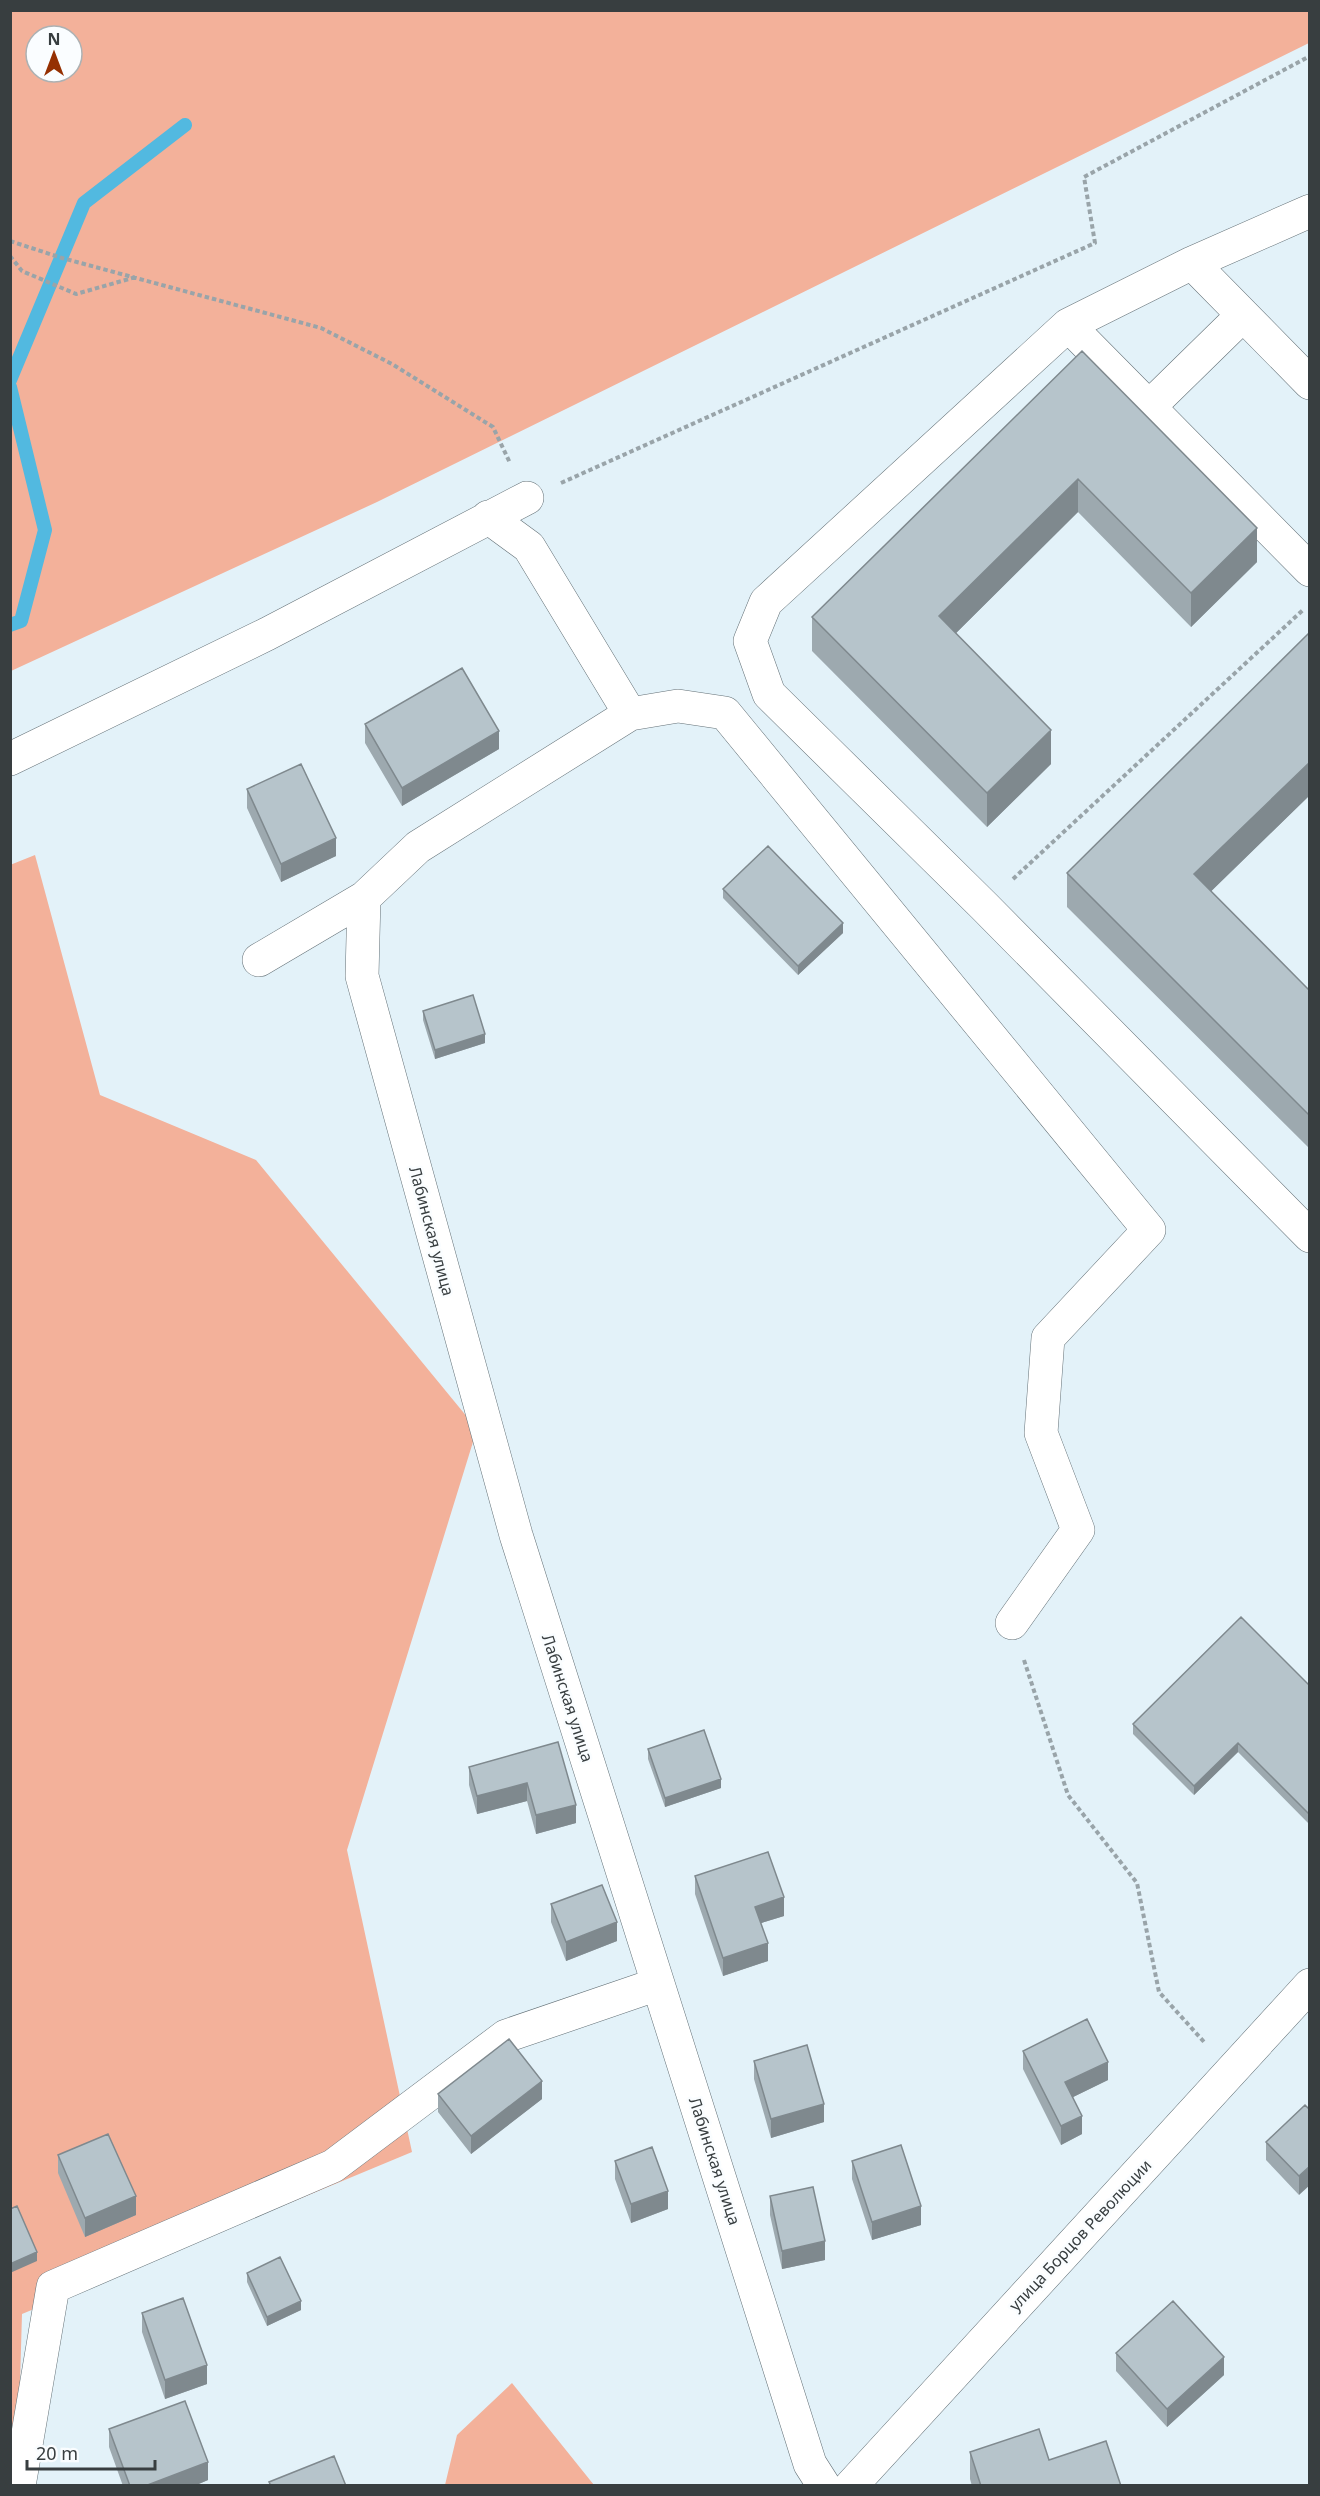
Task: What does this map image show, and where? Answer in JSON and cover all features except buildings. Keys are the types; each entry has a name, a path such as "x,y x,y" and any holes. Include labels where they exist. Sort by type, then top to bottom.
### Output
{"street":[{"path":"1310,211 1192,263 1068,326 766,602 750,641 769,694 984,906 1310,1236"},
{"path":"1192,263 1310,383"},
{"path":"1149,407 1243,315"},
{"path":"1068,326 1310,570"},
{"path":"10,759 267,634 527,498"},
{"path":"488,517 529,547 630,714"},
{"path":"260,960 364,898 418,847 630,714 678,706 724,713 1149,1230 1048,1338 1041,1433 1078,1530 1012,1623"},
{"name":"Лабинская улица","path":"364,898 362,976 516,1535 810,2464 824,2486"},
{"path":"20,2486 53,2288 333,2166 506,2036 658,1984"},
{"name":"улица Борцов Революции","path":"851,2486 1310,1985"}],"path":[{"path":"10,241 62,258 321,328 392,364 493,427 527,498 1095,243 1084,177 1310,56"},
{"path":"10,256 22,271 76,294 136,277"},
{"path":"984,906 1310,604"},
{"path":"1012,1623 1068,1795 1137,1883 1159,1992 1231,2071"}],"shaded area":[{"path":"1309,10 1309,43 377,502 11,671 11,11"},
{"path":"35,855 100,1095 256,1160 477,1429 347,1850 412,2152 22,2314 17,2486 10,2485 10,865"},
{"path":"512,2383 594,2485 445,2485 457,2435"}],"waterway":[{"path":"10,380 84,203 185,125"},
{"path":"10,387 45,530 21,621 10,625"}]}
